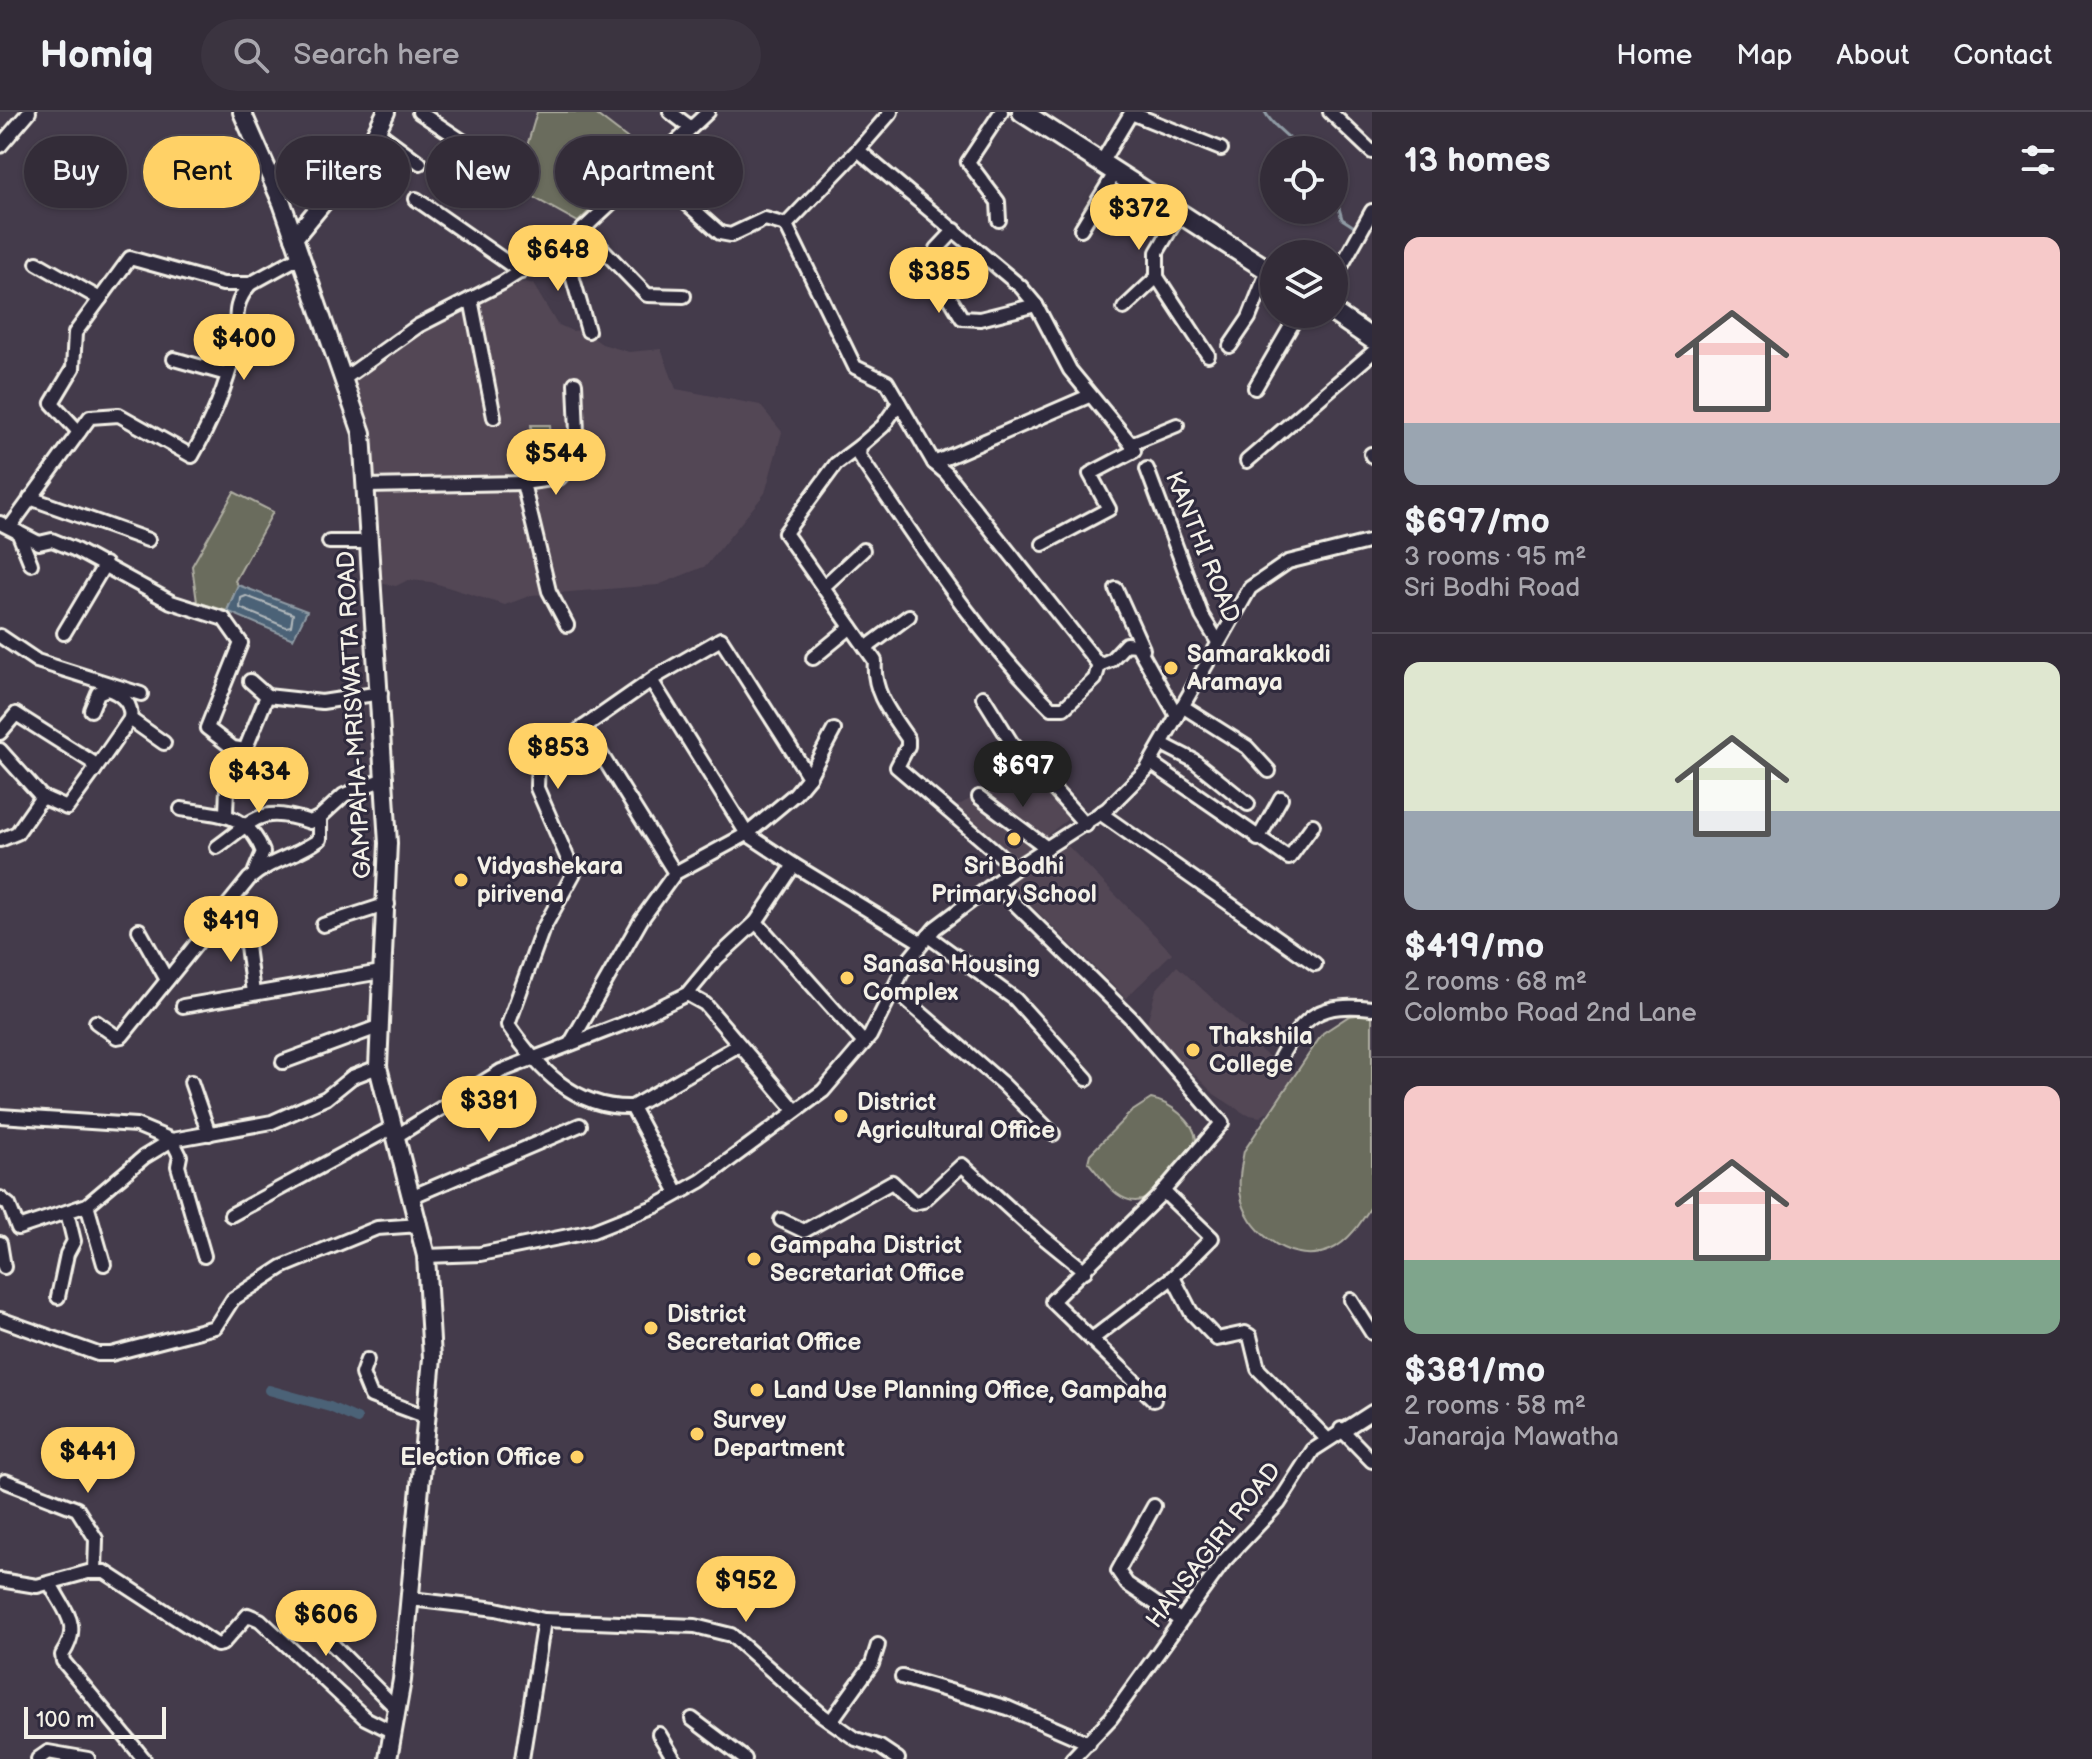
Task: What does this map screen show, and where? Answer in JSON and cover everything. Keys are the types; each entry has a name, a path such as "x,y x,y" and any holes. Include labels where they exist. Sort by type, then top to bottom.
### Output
{"highway":[{"path":"1022,112 1260,265"},
{"path":"1348,323 1372,339"}],"main road":[{"name":"GAMPAHA-MRISWATTA ROAD","path":"242,112 301,256 362,433 386,778 388,904 381,972 378,1067 426,1256 432,1358 411,1599 388,1759"},
{"path":"375,136 386,112"},
{"path":"294,238 318,208"}],"street":[{"path":"0,146 29,112"},
{"path":"419,112 455,136"},
{"path":"670,112 690,127"},
{"path":"681,136 708,112"},
{"path":"786,225 891,112"},
{"path":"999,220 998,202 968,162 1001,112"},
{"path":"1330,112 1372,152"},
{"path":"1081,229 1131,113 1221,149"},
{"path":"378,132 420,163"},
{"path":"858,150 1011,278 1036,305 1070,370 1131,444 1134,451 1090,474 1109,509 1043,544"},
{"path":"416,199 521,272"},
{"path":"345,378 418,326 521,272 583,229 605,208"},
{"path":"692,208 720,233 731,235 765,219 786,225 855,367 887,382 934,463 946,473 1099,665"},
{"path":"1348,254 1372,211"},
{"path":"1180,213 1157,252 1157,277 1208,355"},
{"path":"583,229 647,295 684,296"},
{"path":"955,230 937,249 933,270 962,318 980,319 1036,305"},
{"path":"563,244 588,331"},
{"path":"9,527 90,417 119,415 192,456 211,422 236,345 238,299 250,284 301,256"},
{"path":"79,432 52,403 73,368 75,333 130,258 223,284 250,284"},
{"path":"37,263 100,299"},
{"path":"1124,308 1157,277"},
{"path":"1230,346 1260,295"},
{"path":"471,299 494,417"},
{"path":"1255,388 1290,328"},
{"path":"1247,461 1372,353"},
{"path":"174,359 227,374"},
{"path":"366,486 523,483 559,478 578,458 575,383"},
{"path":"934,463 1089,396"},
{"path":"899,403 883,426 836,464 785,533 875,661 874,677 882,702 908,739 908,746 897,767 1015,868"},
{"path":"1131,444 1177,425"},
{"path":"860,446 859,456 936,572 1025,683 1051,708 1064,708 1095,679 1099,665"},
{"name":"KANTHI ROAD","path":"1147,469 1202,616 1218,642"},
{"path":"523,483 549,591 567,625"},
{"path":"30,498 148,540"},
{"path":"9,527 31,564"},
{"path":"9,527 39,543 52,540 105,564 171,602 224,619 234,629 241,643 207,728 216,738 233,748 245,750 267,696"},
{"path":"426,1256 480,1254 593,1231 678,1193 739,1154 823,1091 864,1043 925,939 1015,868 1086,825 1133,785 1151,763 1250,588 1288,562 1372,541"},
{"path":"329,542 369,542"},
{"path":"823,587 863,550"},
{"path":"64,633 105,564"},
{"path":"1116,589 1144,651 1180,711 1247,747 1269,771"},
{"path":"866,648 909,616"},
{"path":"813,658 851,627"},
{"path":"0,636 37,661 141,694"},
{"path":"739,1045 632,1107 607,1108 588,1101 557,1081 508,1025 510,1012 542,931 574,873 537,788 538,758 651,680 721,639 809,777"},
{"path":"1099,665 1104,665 1131,642 1144,651"},
{"path":"651,680 747,834 894,929 925,939 1015,999 1087,1079"},
{"path":"250,681 267,696 322,702 381,693"},
{"path":"0,750 42,797 67,808 130,719 128,703 107,689 98,693 91,710"},
{"path":"983,697 1011,742 1086,825"},
{"path":"0,733 16,714 92,762 94,771"},
{"path":"130,719 164,743"},
{"path":"584,727 675,873"},
{"path":"570,1044 641,920 675,873 747,834 795,794 809,777 834,730"},
{"path":"1162,744 1193,760 1248,804"},
{"path":"1151,763 1289,858 1313,825"},
{"path":"226,813 231,775 228,764"},
{"path":"217,847 262,815 280,812 310,822 344,795 386,778"},
{"path":"0,840 17,833 42,797"},
{"path":"979,797 1047,848"},
{"path":"1258,839 1281,798"},
{"path":"181,809 226,813 257,836 263,852 251,877"},
{"path":"1100,813 1315,964"},
{"path":"96,1022 117,1037 122,1036 251,877 263,867 300,852 320,839 320,817"},
{"path":"231,1215 394,1132 501,1071 633,1020 687,994 716,959 756,922 794,865"},
{"path":"995,884 1130,1017 1222,1123 1163,1191 1052,1301 1154,1400"},
{"path":"323,925 388,904"},
{"path":"756,922 864,1043"},
{"path":"139,930 167,980"},
{"path":"245,930 253,993"},
{"path":"183,1006 381,972"},
{"path":"893,989 1003,1084 1053,1134"},
{"path":"687,994 705,1004 795,1110"},
{"path":"1280,1058 1311,1016 1327,1007 1372,1008"},
{"path":"283,1062 378,1027"},
{"path":"4,1267 0,1241 18,1228 87,1205 144,1157 172,1140 240,1125 272,1122 326,1098 352,1077 378,1067"},
{"path":"191,1082 209,1134"},
{"path":"632,1107 678,1193"},
{"path":"0,1116 136,1125 172,1140 180,1156 180,1174 204,1256"},
{"path":"413,1196 580,1125"},
{"path":"781,1220 804,1231 892,1182 914,1203 923,1201 962,1165 1085,1271"},
{"path":"1092,1339 1173,1277 1212,1238 1163,1191"},
{"path":"0,1198 9,1205 18,1228"},
{"path":"87,1205 104,1264"},
{"path":"58,1297 67,1254 74,1241 67,1212"},
{"path":"0,1319 98,1354 111,1354 215,1327 233,1299 295,1261 377,1228 420,1225"},
{"path":"1173,1277 1191,1312 1217,1339 1245,1333 1250,1336 1258,1369 1327,1439"},
{"path":"1351,1300 1372,1333"},
{"path":"367,1360 362,1378 371,1396 427,1417"},
{"name":"HANSAGIRI ROAD","path":"1072,1759 1089,1743 1140,1680 1224,1561 1279,1503 1306,1459 1341,1429 1372,1412"},
{"path":"1341,1429 1372,1461"},
{"path":"5,1481 77,1509 96,1539 95,1571"},
{"path":"1154,1506 1118,1571 1127,1584 1180,1620"},
{"path":"0,1580 24,1585 51,1585 95,1571 115,1577 217,1645 222,1644 248,1615 260,1620 365,1718 393,1732"},
{"path":"51,1585 74,1630 63,1661 144,1759"},
{"path":"411,1599 496,1609 544,1620 695,1626 731,1635 831,1721 856,1739 880,1747 898,1759"},
{"path":"522,1759 544,1620"},
{"path":"318,1630 397,1709"},
{"path":"831,1721 872,1664 878,1645"},
{"path":"902,1677 1008,1708 1089,1743"},
{"path":"692,1719 745,1759"},
{"path":"659,1734 674,1759"},
{"path":"38,1759 48,1752 88,1759"}],"shaded area":[{"path":"508,284 533,284 557,324 572,331 582,330 602,344 629,352 661,349 676,389 760,405 782,432 765,493 706,566 658,585 532,595 505,605 431,582 408,580 396,586 371,582 374,527 345,377 383,351"},
{"name":"Sri Bodhi Primary School","path":"1030,768 1074,814 1012,863 953,808"},
{"path":"1068,846 1172,953 1126,998 1006,881"},
{"path":"1177,966 1248,1031 1260,1050 1294,1074 1269,1111 1260,1117 1245,1114 1214,1094 1146,1026 1156,990"}],"green space":[{"path":"537,112 593,112 624,136 555,136 555,208 592,208 578,222 539,200 539,136 530,136"},
{"path":"531,425 550,425 553,469 533,469"},
{"path":"234,492 273,512 235,581 238,585 227,611 197,602 192,566"},
{"path":"1372,1013 1372,1205 1343,1242 1330,1250 1317,1254 1289,1251 1265,1236 1247,1214 1240,1189 1244,1151 1323,1033 1349,1016"},
{"path":"1151,1099 1166,1104 1187,1120 1196,1141 1147,1198 1130,1200 1121,1197 1106,1184 1088,1162 1090,1154 1131,1112"}],"water":[{"path":"238,585 307,611 293,639 227,611"}],"waterway":[{"path":"1265,112 1287,136"},
{"path":"1348,223 1359,230"},
{"path":"269,1390 330,1407 357,1419"}],"place":[{"name":"Samarakkodi Aramaya","path":"1171,668"},
{"name":"Sri Bodhi Primary School","path":"1014,839"},
{"name":"Vidyashekara pirivena","path":"461,880"},
{"name":"Sanasa Housing Complex","path":"847,978"},
{"name":"Thakshila College","path":"1193,1050"},
{"name":"District Agricultural Office","path":"841,1116"},
{"name":"Gampaha District Secretariat Office","path":"754,1259"},
{"name":"District Secretariat Office","path":"651,1328"},
{"name":"Land Use Planning Office, Gampaha","path":"757,1390"},
{"name":"Survey Department","path":"697,1434"},
{"name":"Election Office","path":"577,1457"}]}
